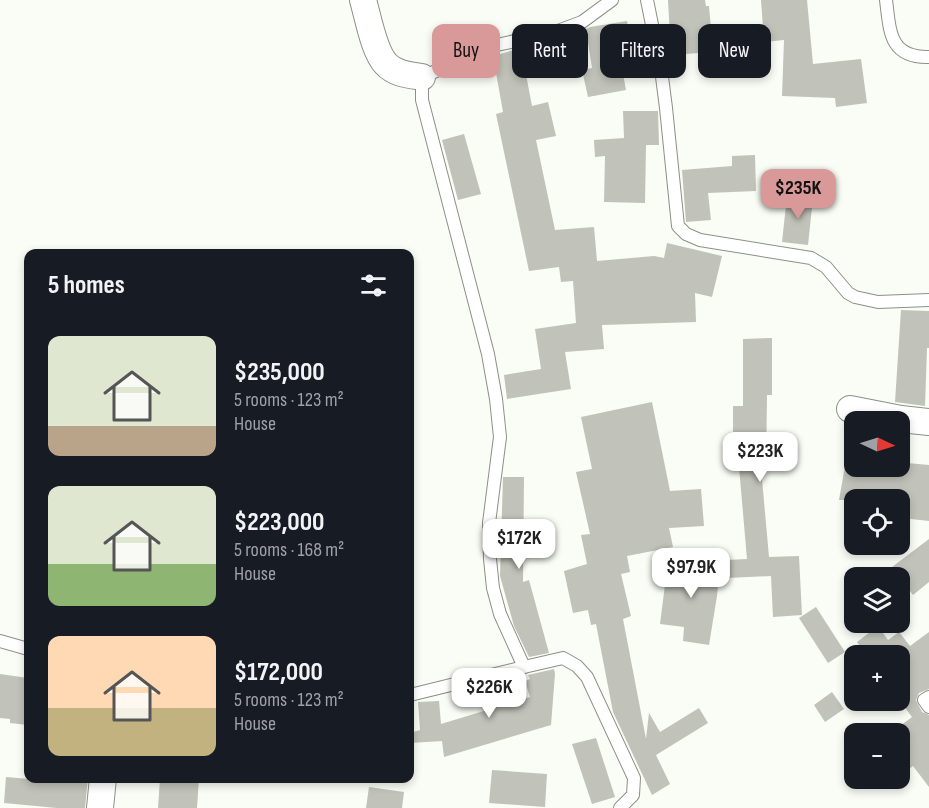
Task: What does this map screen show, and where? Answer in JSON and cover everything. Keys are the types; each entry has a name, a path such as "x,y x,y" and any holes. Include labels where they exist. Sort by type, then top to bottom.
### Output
{"street":[{"path":"363,0 380,55 385,64 399,72 422,77"},
{"path":"850,409 929,422"},
{"path":"100,808 102,783"}],"lane":[{"path":"524,667 500,614 493,588 489,523 500,437 496,399 488,354 423,108 422,77 497,45 555,32 582,22 612,0"},
{"path":"646,0 661,69 678,226 686,234 700,240 811,258 826,267 848,293 864,300 878,302 929,300"},
{"path":"886,0 891,35 895,44 909,55 929,57"},
{"path":"0,641 24,648"},
{"path":"414,694 563,658 577,666 587,678 634,778 633,795 620,808"},
{"path":"929,697 924,700 929,707"}],"building":[{"path":"668,0 705,0 706,6 709,6 711,24 698,24 698,53 686,54 686,24 669,24"},
{"path":"761,0 807,0 813,64 861,59 867,103 836,107 835,98 782,96 784,40 771,41 771,24 763,24"},
{"path":"627,21 627,24 608,24"},
{"path":"600,25 600,78 624,78 626,90 588,97 584,78 588,78 588,69 592,68 588,42 588,28"},
{"path":"512,51 512,78 527,78 532,106 548,102 556,136 536,140 555,230 594,227 597,261 654,256 664,258 667,243 722,256 712,297 695,293 696,322 602,325 604,349 565,352 571,389 507,399 504,375 541,369 535,329 576,323 573,281 561,282 559,267 529,271 496,114 503,112 497,78 500,78 500,54"},
{"path":"623,111 658,111 659,145 646,145 645,203 604,202 605,156 595,157 594,140 624,138"},
{"path":"464,134 481,194 458,200 442,140"},
{"path":"755,155 756,191 708,193 711,220 686,222 682,170 732,166 732,156"},
{"path":"787,196 813,198 808,245 782,242"},
{"path":"901,310 929,311 925,406 895,402"},
{"path":"772,338 772,395 767,395 766,468 761,468 769,557 799,556 802,615 773,617 771,576 727,578 726,560 747,559 739,467 733,467 733,406 743,406 743,339"},
{"path":"652,402 670,491 701,489 704,526 669,528 673,547 627,556 630,572 621,574 631,616 623,619 646,739 649,713 660,732 699,708 708,723 656,755 670,784 652,795 613,712 596,624 591,625 588,610 573,613 564,571 587,564 581,535 590,534 576,472 592,469 581,417"},
{"path":"910,463 929,465 929,521 910,519 910,489 844,489 844,500 839,500 844,472 844,477 910,477"},
{"path":"503,477 524,477 523,582 529,580 549,653 529,657 514,626 500,576"},
{"path":"929,539 929,582 913,595 910,591 910,567 892,567"},
{"path":"668,561 720,564 709,645 683,641 684,627 660,624"},
{"path":"816,607 844,653 828,663 799,618"},
{"path":"929,632 929,689 919,693 916,700 922,712 929,715 929,787 913,766 910,768 910,723 904,723 912,717 908,711 910,711 910,646"},
{"path":"869,633 883,633 888,640 900,633 909,645 859,645 857,642"},
{"path":"554,669 551,725 444,757 442,741 414,743 414,732 420,730 418,702 439,701 441,724 530,697 525,681 530,679 528,675"},
{"path":"0,674 24,677 24,725 10,723 10,719 0,718"},
{"path":"832,692 844,709 825,722 814,705"},
{"path":"596,738 615,797 592,804 572,744"},
{"path":"492,770 547,774 545,807 489,803"},
{"path":"6,777 24,779 24,783 88,783 85,808 4,803"},
{"path":"160,783 199,783 197,808 158,808"},
{"path":"369,787 404,792 402,808 366,808"}]}
